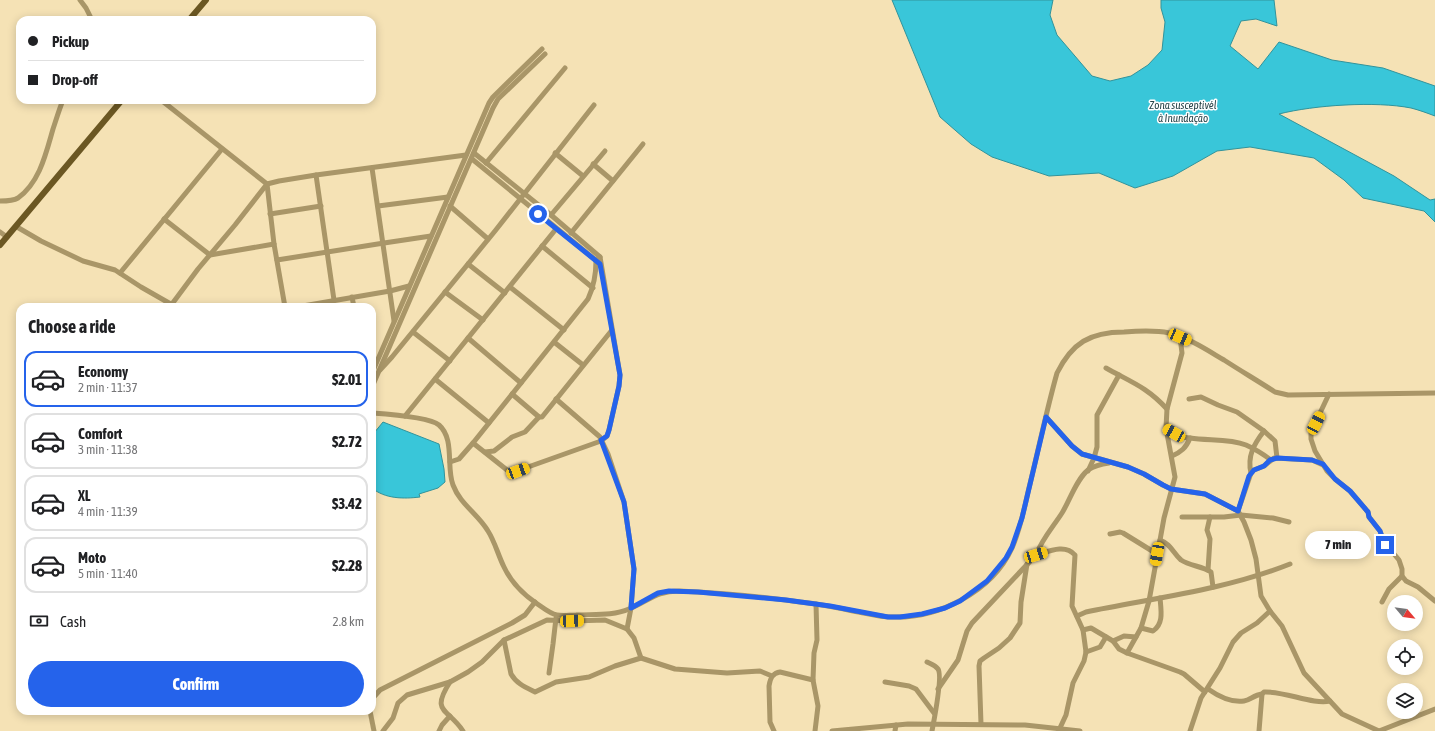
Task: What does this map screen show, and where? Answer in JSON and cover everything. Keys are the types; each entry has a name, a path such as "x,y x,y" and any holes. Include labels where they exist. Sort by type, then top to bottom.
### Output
{"main road":[{"path":"192,16 206,0"},
{"path":"0,246 119,104"}],"street":[{"path":"80,0 90,16"},
{"path":"376,365 487,107 493,97 544,51 498,99 490,113 472,159 376,366"},
{"path":"486,163 565,68"},
{"path":"0,201 14,200 18,198 31,184 43,163 62,104"},
{"path":"166,104 267,184 274,244 284,303"},
{"path":"376,370 392,357 446,292 594,105"},
{"path":"571,232 643,144"},
{"path":"120,273 222,149"},
{"path":"551,215 605,150"},
{"path":"473,443 507,470 514,472 601,440 607,436 609,430 620,381 599,261 571,232 474,153"},
{"path":"556,153 584,176"},
{"path":"176,303 198,269 267,184 316,175 466,155"},
{"path":"472,159 556,229 599,261"},
{"path":"593,164 613,181"},
{"path":"372,168 384,242 394,322"},
{"path":"316,175 334,300"},
{"path":"378,206 448,197"},
{"path":"270,214 321,206"},
{"path":"450,206 488,239"},
{"path":"164,219 210,255 274,244"},
{"path":"17,227 40,241 83,262 109,268 120,273 140,287 169,303"},
{"path":"405,416 556,229"},
{"path":"0,232 7,237"},
{"path":"277,260 384,242 431,236"},
{"path":"542,246 593,288"},
{"path":"450,462 459,458 473,443 588,299 593,288 599,261"},
{"path":"468,264 505,293"},
{"path":"318,303 390,291 409,286"},
{"path":"510,286 564,330"},
{"path":"446,292 483,320"},
{"path":"352,297 353,303"},
{"path":"485,452 494,451 512,437 525,432 539,417 542,417 612,330"},
{"path":"413,332 450,360"},
{"path":"383,731 393,718 398,703 408,695 450,682 475,668 504,640 547,620 556,618 615,614 631,608 658,593 669,591 705,593 816,604 883,616 900,617 922,614 945,608 960,601 998,570 1012,547 1022,518 1057,373 1063,361 1078,343 1105,332 1169,333 1199,345 1275,392 1288,395 1435,393"},
{"path":"1128,653 1141,628 1149,601 1157,554 1175,477 1166,428 1167,409 1182,353 1180,337"},
{"path":"468,338 521,383"},
{"path":"554,342 583,365"},
{"path":"1106,368 1136,383 1148,391 1167,409"},
{"path":"938,689 958,660 967,631 972,623 1036,555 1039,546 1061,514 1080,481 1088,471 1097,447 1097,415 1119,375"},
{"path":"435,379 489,423"},
{"path":"512,394 539,417"},
{"path":"1329,394 1311,432 1311,439 1315,451 1335,479 1350,491 1368,512 1369,517 1380,531 1385,545 1399,560 1402,569 1402,576 1406,581 1418,587 1435,601"},
{"path":"1189,399 1200,397 1237,412 1264,431 1275,441 1277,458"},
{"path":"556,399 600,437 624,502 634,569 631,608 627,629"},
{"path":"376,413 405,416 431,421 439,425 450,450 450,473 455,491 465,505 488,530 504,567 516,586 556,618 572,621 605,620 627,629 634,638 642,658"},
{"path":"1046,417 1072,446 1082,454 1128,467 1171,489 1205,494 1239,513 1251,540 1256,559 1261,596 1270,611 1282,626 1304,673 1342,714 1379,731 1435,709"},
{"path":"1166,428 1181,437 1228,441 1245,445 1270,460"},
{"path":"1251,473 1249,467 1252,448 1264,431"},
{"path":"1172,456 1183,450 1190,438"},
{"path":"1239,513 1251,473 1254,470 1264,466 1270,460 1277,458 1312,460 1323,464"},
{"path":"1088,471 1099,464 1110,462"},
{"path":"1182,517 1210,517 1239,513 1273,518 1288,522"},
{"path":"1208,570 1210,539 1207,530 1210,517"},
{"path":"1110,534 1120,532 1157,554"},
{"path":"1160,540 1169,545 1186,563 1211,572 1213,587"},
{"path":"1036,555 1059,548 1074,554 1075,558 1072,606 1083,630 1086,652 1084,661 1072,683 1066,715 1059,730"},
{"path":"981,724 980,662 1010,638 1020,623 1021,602 1027,564"},
{"path":"1077,616 1096,610 1149,601 1237,582 1290,564"},
{"path":"1382,602 1389,589 1402,576"},
{"path":"1141,628 1153,630 1159,625 1161,617 1160,598"},
{"path":"376,694 380,690 512,623 525,615 535,602"},
{"path":"814,731 818,706 813,680 816,640 816,604"},
{"path":"1190,731 1197,708 1233,642 1241,633 1270,611"},
{"path":"549,673 556,618"},
{"path":"1083,630 1091,628 1113,641 1119,649 1180,672 1206,691 1222,698 1243,701 1265,692 1285,693 1320,702 1330,701"},
{"path":"1113,641 1124,636 1136,637"},
{"path":"1086,652 1100,647 1106,637"},
{"path":"504,640 511,674 519,683 535,692 556,682 589,677 615,666 642,658 675,669 727,673 760,671 772,676"},
{"path":"927,662 938,669 940,674 932,731"},
{"path":"774,731 770,722 770,680 772,676 780,672 813,680"},
{"path":"450,682 442,695 440,702 441,708 456,721 463,731"},
{"path":"885,682 909,686 916,689 934,713"},
{"path":"1259,731 1262,694"},
{"path":"371,715 374,731"},
{"path":"439,731 450,716"},
{"path":"832,731 896,725 981,724 1080,731"},
{"path":"895,731 896,725"},
{"path":"1006,731 1007,725"}],"water":[{"name":"Zona susceptivél à Inundação","path":"892,0 1053,0 1050,15 1057,35 1092,76 1110,81 1131,76 1148,65 1162,50 1165,22 1161,8 1161,0 1274,0 1277,26 1256,19 1241,21 1230,46 1258,69 1279,42 1332,60 1383,68 1435,86 1435,116 1411,108 1363,104 1309,108 1279,114 1394,176 1430,200 1435,199 1435,222 1424,211 1363,198 1344,180 1314,158 1250,147 1217,151 1173,176 1135,188 1099,173 1049,176 992,157 971,144 940,117"},
{"path":"383,422 439,444 445,482 438,488 419,494 420,497 414,498 401,498 377,492 376,431"}],"route":[{"path":"538,214 600,264 603,275 620,381 609,430 605,439 601,440 608,454 624,502 634,569 631,608 658,593 669,591 698,592 786,600 830,606 888,617 922,614 945,608 960,601 987,581 998,570 1012,547 1022,518 1046,417 1072,446 1082,454 1128,467 1171,489 1205,494 1238,511 1249,476 1254,470 1261,468 1270,460 1274,458 1312,460 1323,464 1327,471 1350,491 1368,512 1369,517 1380,531 1385,545"}]}
